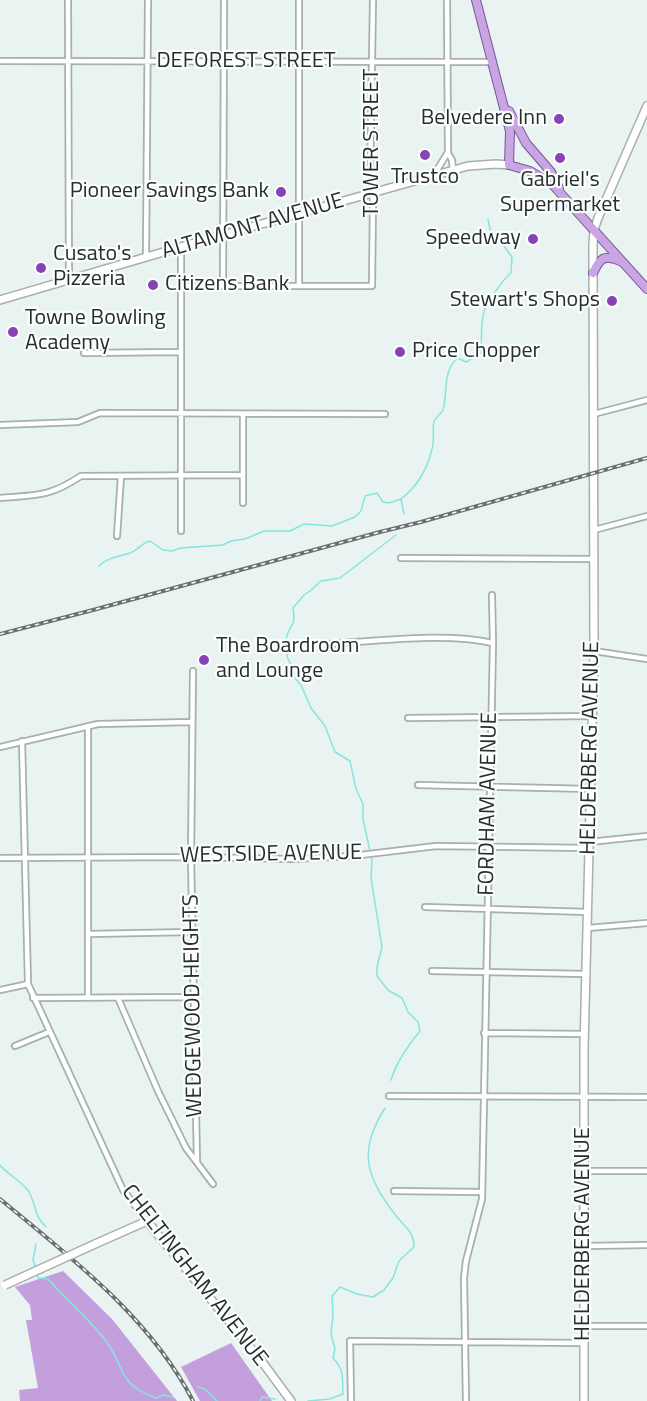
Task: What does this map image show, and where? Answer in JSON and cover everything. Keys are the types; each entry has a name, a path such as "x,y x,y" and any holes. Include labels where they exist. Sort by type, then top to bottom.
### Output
{"main road":[{"path":"476,0 510,131 509,165 543,177 563,195 647,289"},
{"path":"503,100 526,143 551,172 563,195"},
{"path":"593,273 598,261 602,258 611,257 622,262"}],"street":[{"path":"68,0 69,280"},
{"path":"146,257 148,0"},
{"path":"223,285 224,0"},
{"path":"182,286 299,286 298,0"},
{"name":"TOWER STREET","path":"299,286 372,286 372,193 370,185 373,0"},
{"path":"434,175 444,162 447,152 447,0"},
{"name":"DEFOREST STREET","path":"0,60 493,62"},
{"name":"HELDERBERG AVENUE","path":"584,1401 584,1048 594,651 594,230 647,106"},
{"path":"447,152 452,160 453,170"},
{"name":"ALTAMONT AVENUE","path":"0,300 434,175 476,164 509,165"},
{"path":"181,247 181,531"},
{"path":"84,353 181,352"},
{"path":"594,414 647,400"},
{"path":"0,425 78,422 100,413 385,414"},
{"path":"243,415 243,503"},
{"path":"0,498 44,495 63,488 81,476 242,476"},
{"path":"117,536 121,476"},
{"path":"594,530 647,516"},
{"path":"401,558 594,559"},
{"name":"FORDHAM AVENUE","path":"466,1401 465,1269 482,1199 484,1013 492,718 492,595"},
{"path":"330,644 431,639 476,639 493,643"},
{"path":"594,651 647,659"},
{"name":"WEDGEWOOD HEIGHTS","path":"193,671 192,997 197,1162"},
{"path":"408,718 592,716"},
{"path":"0,747 108,723 192,722"},
{"path":"88,726 88,997"},
{"name":"CHELTINGHAM AVENUE","path":"22,741 28,984 33,998 123,1190 291,1401"},
{"path":"418,785 590,789"},
{"name":"WESTSIDE AVENUE","path":"0,858 291,859 375,854 436,846 589,845 647,836"},
{"path":"425,907 588,912"},
{"path":"588,928 647,923"},
{"path":"88,934 192,932"},
{"path":"432,971 586,974"},
{"path":"0,990 28,984"},
{"path":"33,998 192,997"},
{"path":"117,998 186,1148 213,1184"},
{"path":"15,1046 49,1032"},
{"path":"484,1033 585,1034"},
{"path":"389,1096 647,1097"},
{"path":"584,1172 647,1171"},
{"path":"394,1191 481,1192"},
{"path":"2,1286 147,1221"},
{"path":"584,1246 647,1245"},
{"path":"584,1326 647,1326"},
{"path":"351,1401 350,1341 584,1343"}],"shaded area":[{"path":"63,1271 112,1319 177,1401 20,1401 19,1390 38,1388 26,1320 32,1320 30,1305 15,1287"},
{"path":"231,1343 272,1401 200,1401 181,1367"}],"waterway":[{"path":"404,514 401,499 417,483 430,457 434,421 443,410 450,369 458,358 466,362 481,353 483,314 496,290 511,273 512,257 504,246 492,240 488,219"},
{"path":"99,566 110,559 133,552 150,541 163,550 172,551 181,548 223,545 264,531 290,531 304,524 332,526 355,517 361,511 365,496 377,493 383,502 389,503 401,499"},
{"path":"391,1080 403,1054 420,1031 418,1022 408,1012 402,998 388,990 377,976 382,947 371,878 372,860 363,819 363,804 356,789 350,761 335,752 325,726 311,708 301,685 293,676 294,669 288,659 286,640 294,620 293,608 304,595 321,581 340,578 396,535"},
{"path":"308,1401 330,1399 343,1394 341,1371 333,1358 335,1349 331,1334 332,1296 340,1287 373,1297 384,1290 393,1278 399,1261 414,1247 411,1234 386,1203 378,1189 369,1164 368,1151 371,1138 385,1108"},
{"path":"0,1165 29,1192 37,1214 46,1227"},
{"path":"36,1244 33,1260 36,1269"},
{"path":"37,1274 38,1278 48,1279 106,1341 124,1375 134,1387 156,1398 164,1395 172,1397"},
{"path":"198,1387 205,1389 217,1401"},
{"path":"260,1401 262,1397 275,1399"}],"railway":[{"path":"0,634 421,522 647,458"},
{"path":"0,1199 81,1267 132,1316 155,1342 193,1401"}],"place":[{"name":"Belvedere Inn","path":"559,119"},
{"name":"Trustco","path":"425,155"},
{"name":"Gabriel's Supermarket","path":"560,158"},
{"name":"Pioneer Savings Bank","path":"281,192"},
{"name":"Speedway","path":"533,239"},
{"name":"Cusato's Pizzeria","path":"41,268"},
{"name":"Citizens Bank","path":"153,285"},
{"name":"Stewart's Shops","path":"612,301"},
{"name":"Towne Bowling Academy","path":"13,332"},
{"name":"Price Chopper","path":"400,352"},
{"name":"The Boardroom and Lounge","path":"204,660"}]}
